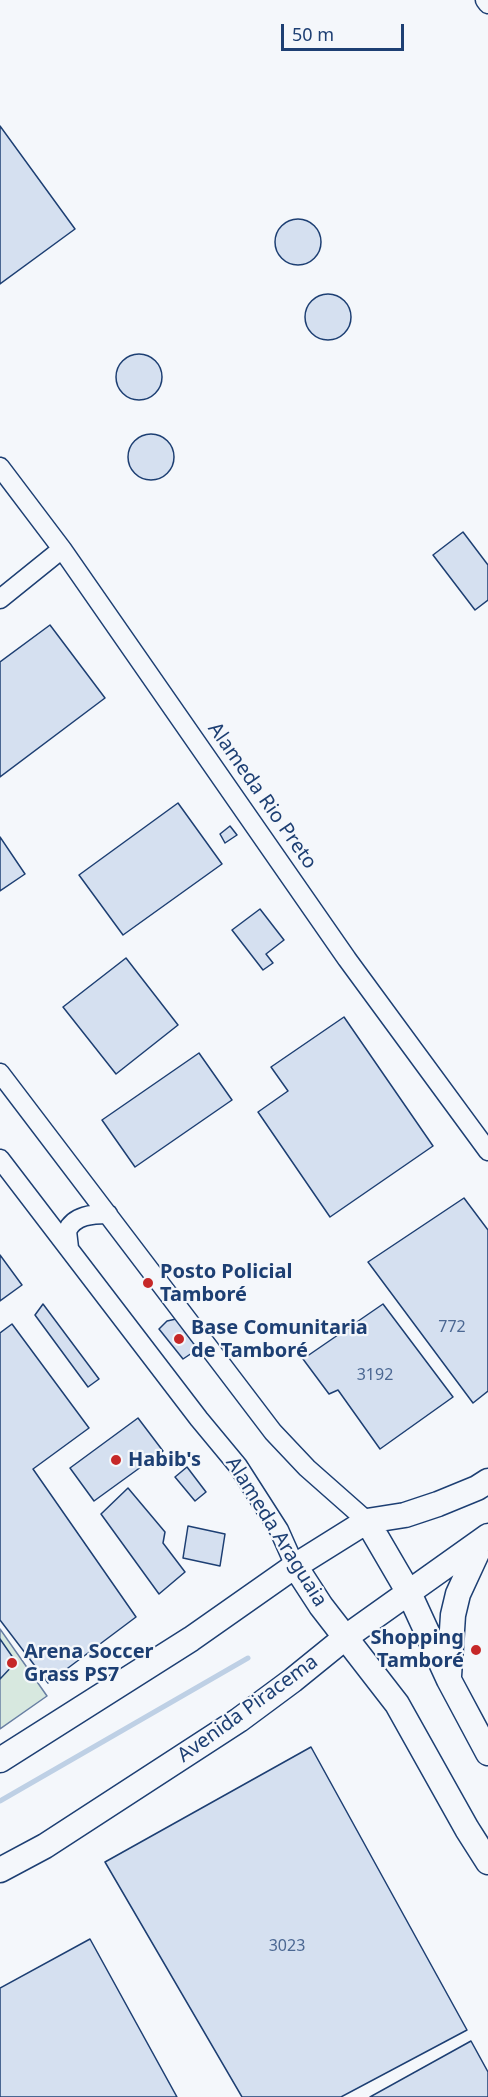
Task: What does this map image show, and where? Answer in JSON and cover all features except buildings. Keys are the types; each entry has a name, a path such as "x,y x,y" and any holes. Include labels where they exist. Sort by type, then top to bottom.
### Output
{"main road":[{"path":"0,1760 191,1639 295,1566 367,1521 405,1515 438,1504 488,1481"},
{"path":"367,1521 409,1593 449,1680 488,1753"},
{"path":"449,1680 453,1615 458,1594 485,1538"},
{"name":"Avenida Piracema","path":"0,1870 45,1846 239,1720 346,1637 485,1538"},
{"name":"Alameda Araguaia","path":"295,1566 321,1606 397,1704 467,1829 488,1860"},
{"path":"488,1822 483,1827 482,1836 488,1860"}],"street":[{"path":"485,0 488,4"},
{"name":"Alameda Rio Preto","path":"0,467 62,549 341,950 488,1151"},
{"path":"0,598 62,549"},
{"path":"0,1073 273,1432 307,1468 367,1521"},
{"name":"Alameda Araguaia","path":"0,1159 199,1419 238,1466 279,1530 295,1566"},
{"path":"69,1248 67,1231 75,1221 94,1214 108,1214"}],"shaded area":[{"name":"Arena Soccer Grass PS7","path":"0,1629 47,1696 0,1729"}],"waterway":[{"path":"0,1801 248,1658"}],"place":[{"name":"Posto Policial Tamboré","path":"148,1283"},
{"name":"Base Comunitaria de Tamboré","path":"179,1339"},
{"name":"Habib's","path":"116,1460"},
{"name":"Shopping Tamboré","path":"476,1650"},
{"name":"Arena Soccer Grass PS7","path":"12,1663"}]}
